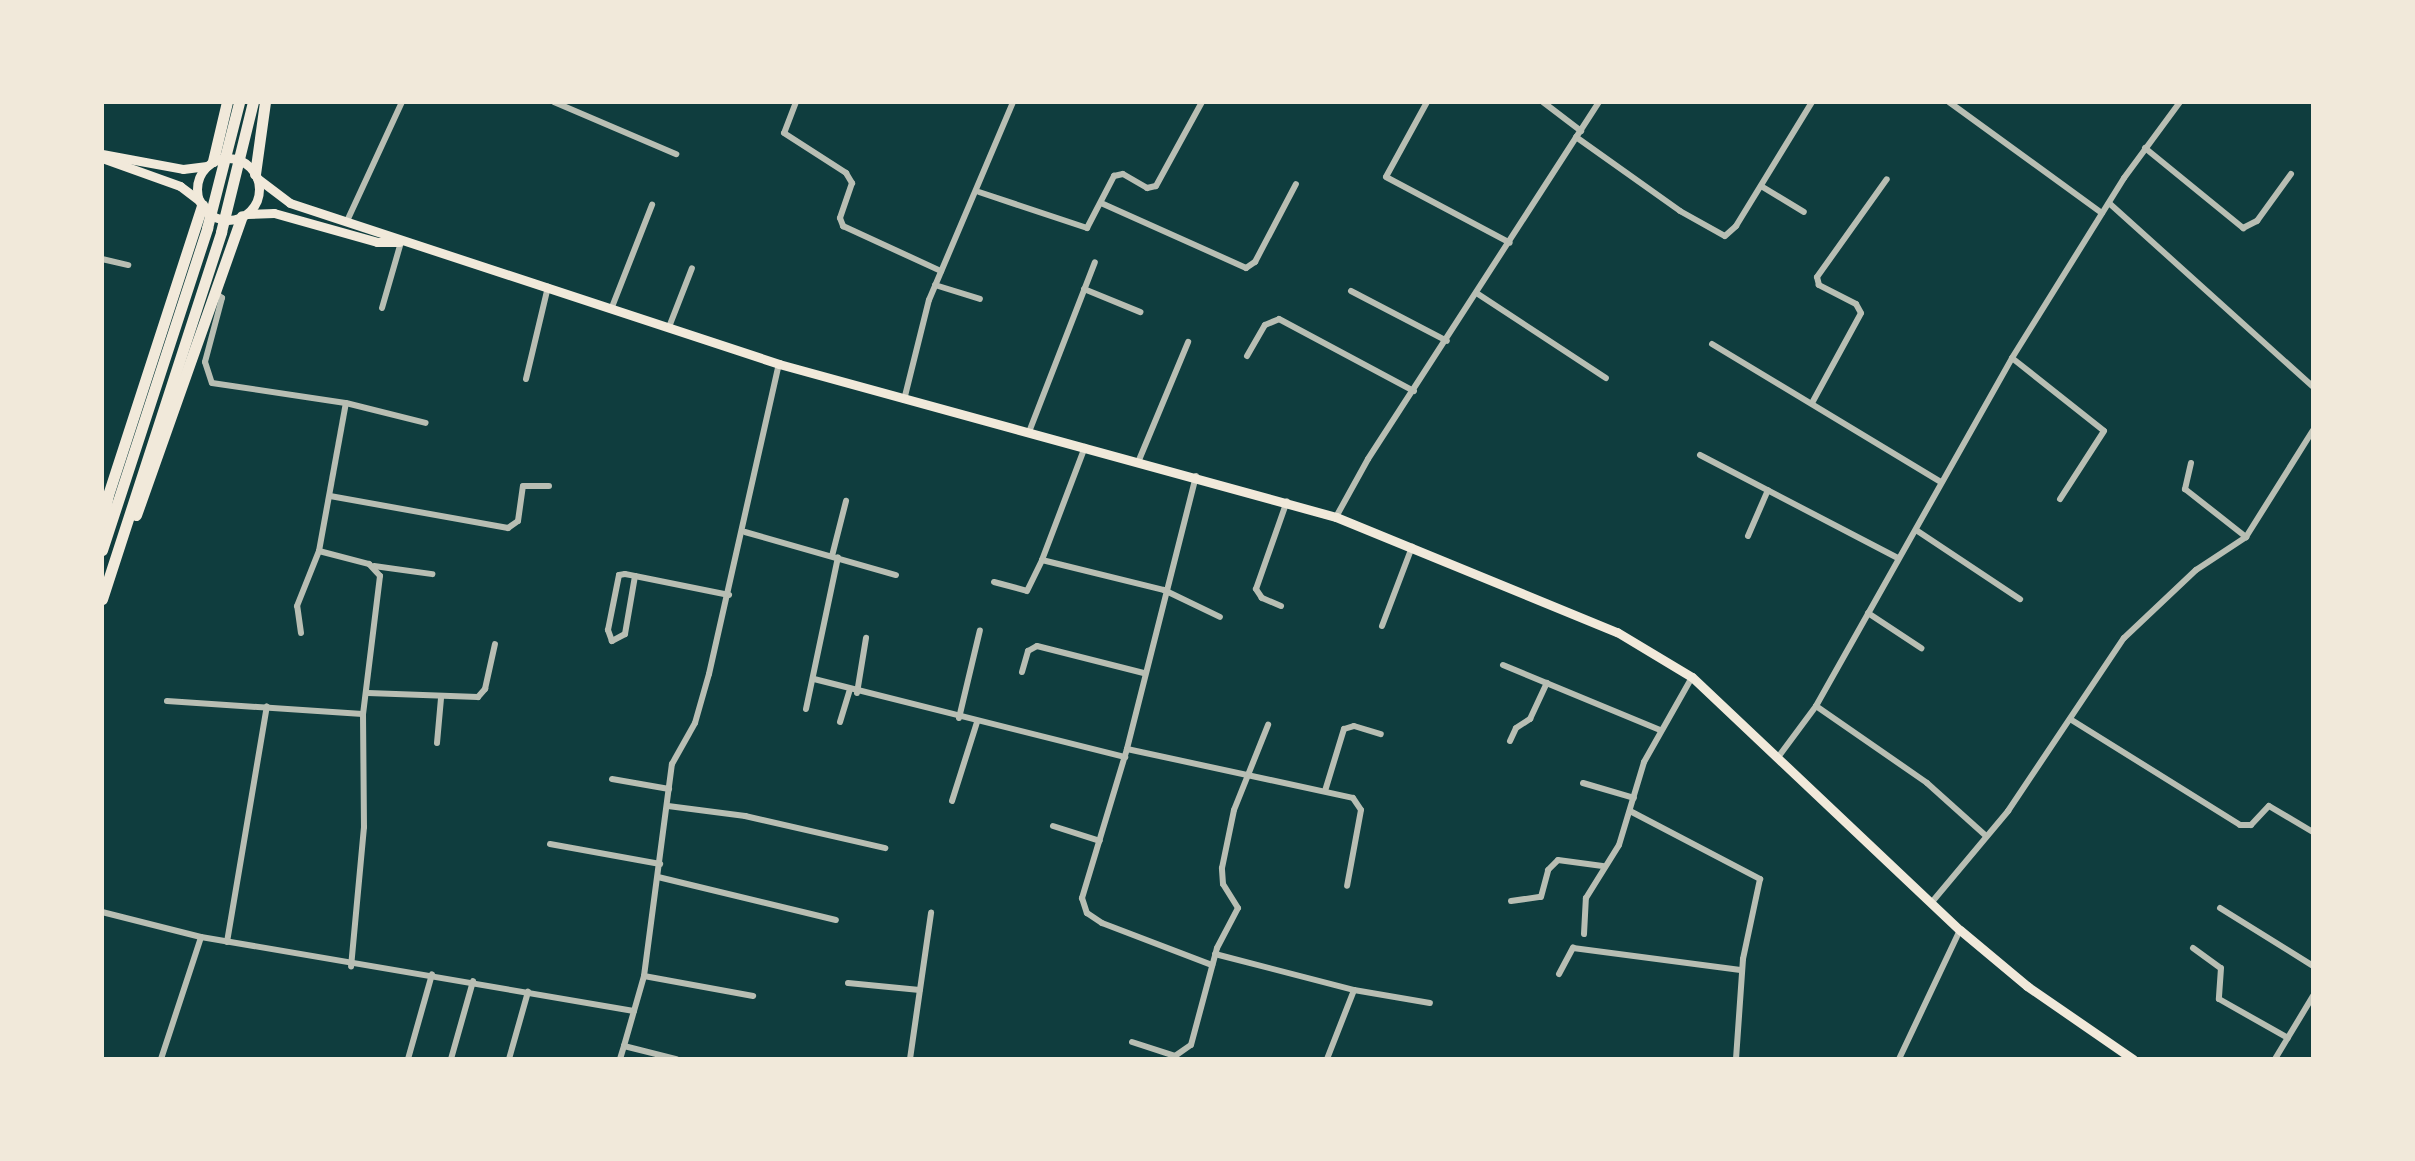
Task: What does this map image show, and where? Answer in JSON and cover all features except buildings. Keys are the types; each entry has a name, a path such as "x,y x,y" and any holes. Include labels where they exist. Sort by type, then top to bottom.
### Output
{"highway":[{"path":"210,164 227,102"},
{"path":"102,550 207,228 239,102"},
{"path":"102,599 221,232 253,102"},
{"path":"256,176 265,102"},
{"path":"102,528 108,495 201,203"},
{"path":"107,582 144,495 244,215"}],"main road":[{"path":"102,156 171,167 210,164 234,158 290,203 401,242 612,307 779,364 1287,501 1412,547 1617,632 1692,677 1960,930 2039,994 2133,1059"},
{"path":"102,156 180,186 219,218 274,213 377,242 401,242"},
{"path":"201,203 199,177 210,164"},
{"path":"244,215 258,198 256,176"}],"street":[{"path":"347,221 402,102"},
{"path":"554,102 676,154"},
{"path":"796,102 784,133 851,179 853,189 840,218 843,226 941,271"},
{"path":"904,400 935,285 979,192 1013,102"},
{"path":"979,192 1084,228 1116,174 1147,188 1156,186 1202,102"},
{"path":"1427,102 1386,177 1510,243"},
{"path":"1543,102 1578,134 1719,236 1734,229 1812,102"},
{"path":"1336,517 1599,102"},
{"path":"1949,102 2102,213"},
{"path":"1779,756 1816,706 2012,358 2102,213 2178,102"},
{"path":"2145,148 2243,228 2257,221 2291,174"},
{"path":"1812,403 1861,313 1856,304 1819,285 1817,277 1887,179"},
{"path":"1101,203 1246,268 1255,262 1296,184"},
{"path":"1761,186 1804,212"},
{"path":"2109,203 2313,387"},
{"path":"612,307 652,205"},
{"path":"382,308 401,242"},
{"path":"102,259 128,265"},
{"path":"1029,432 1095,262"},
{"path":"669,327 692,268"},
{"path":"935,285 980,299"},
{"path":"526,379 548,287"},
{"path":"1084,289 1140,312"},
{"path":"1351,291 1447,341"},
{"path":"214,292 222,298 205,362 212,383 346,403 426,423"},
{"path":"1478,294 1606,378"},
{"path":"1247,356 1265,325 1279,319 1414,391"},
{"path":"1139,460 1188,342"},
{"path":"1712,344 1941,482"},
{"path":"2012,358 2104,431 2060,499"},
{"path":"620,1059 644,976 673,758 695,723 745,532 779,364"},
{"path":"301,633 297,606 319,551 346,403"},
{"path":"1932,902 1986,836 2133,627 2196,570 2246,537 2313,430"},
{"path":"994,582 1030,590 1085,447"},
{"path":"1700,455 1898,558"},
{"path":"2191,463 2185,489 2246,537"},
{"path":"1196,476 1164,590 1126,753 1082,898 1087,913 1212,965"},
{"path":"330,496 508,528 518,521 523,486 549,486"},
{"path":"1748,536 1768,490"},
{"path":"806,709 846,501"},
{"path":"1281,606 1262,598 1256,589 1287,501"},
{"path":"1916,530 2020,599"},
{"path":"745,532 896,575"},
{"path":"1382,626 1412,547"},
{"path":"319,551 374,566 432,574"},
{"path":"1042,560 1164,590 1220,617"},
{"path":"351,966 364,827 363,714 380,576 374,566"},
{"path":"635,576 625,634 612,641 608,630 616,580 622,574 635,576 729,595"},
{"path":"1868,613 1921,648"},
{"path":"959,718 980,630"},
{"path":"840,722 854,691 866,638"},
{"path":"368,693 441,698 482,694 495,644"},
{"path":"1022,672 1028,651 1037,646 1144,673"},
{"path":"1503,665 1660,730"},
{"path":"1584,934 1588,916 1584,902 1603,866 1619,845 1660,730 1692,677"},
{"path":"814,679 977,722 1353,798 1360,805 1347,886"},
{"path":"1510,741 1516,728 1530,719 1547,683"},
{"path":"437,743 441,698"},
{"path":"167,701 363,714"},
{"path":"227,942 267,706"},
{"path":"1816,706 1927,783 1986,836"},
{"path":"2070,719 2240,825 2251,825 2269,806 2313,832"},
{"path":"952,801 977,722"},
{"path":"1132,1042 1169,1055 1185,1054 1215,954 1238,908 1225,888 1222,868 1248,776 1268,725"},
{"path":"1325,791 1344,729 1354,726 1381,734"},
{"path":"612,779 669,789"},
{"path":"1583,783 1634,798"},
{"path":"668,806 753,817 885,848"},
{"path":"1630,811 1758,876 1741,970 1736,1059"},
{"path":"1053,826 1100,841"},
{"path":"550,844 660,864"},
{"path":"1511,901 1541,897 1548,870 1558,860 1603,866"},
{"path":"658,877 836,920"},
{"path":"2220,908 2313,966"},
{"path":"102,912 201,937 351,966 432,974 634,1011"},
{"path":"910,1059 931,913"},
{"path":"1899,1059 1960,930"},
{"path":"161,1059 201,937"},
{"path":"1559,974 1573,948 1741,970"},
{"path":"2193,948 2221,968 2219,999 2288,1038"},
{"path":"1215,954 1354,990 1430,1003"},
{"path":"408,1059 432,974"},
{"path":"644,976 753,996"},
{"path":"451,1059 473,981"},
{"path":"848,983 920,990"},
{"path":"1327,1059 1354,990"},
{"path":"509,1059 528,992"},
{"path":"2275,1059 2313,996"},
{"path":"624,1046 676,1059"}]}
